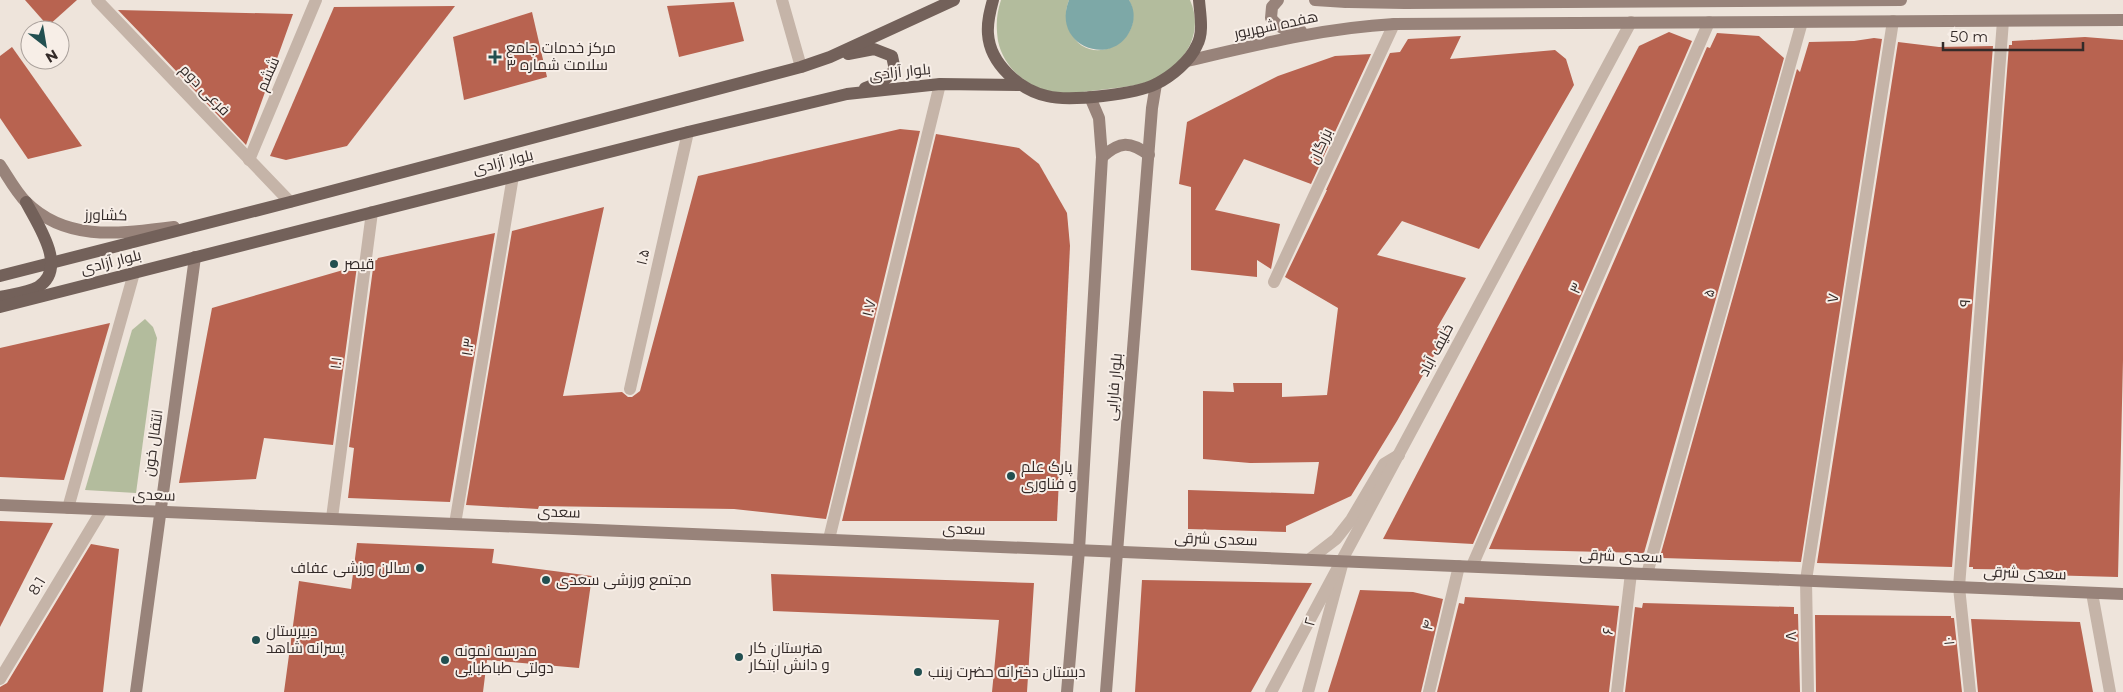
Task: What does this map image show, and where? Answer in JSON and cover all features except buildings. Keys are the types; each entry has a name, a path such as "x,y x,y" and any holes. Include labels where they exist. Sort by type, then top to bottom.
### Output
{"main road":[{"name":"بلوار آزادی","path":"0,276 290,202 801,67 830,57 954,0"},
{"path":"994,0 990,14 988,34 992,47 1006,72 1021,85 1048,96 1090,97 1124,92 1156,84 1187,61 1198,44 1201,24 1199,0"},
{"path":"1278,0 1272,7 1271,18 1277,26 1287,31 1320,32"},
{"path":"1315,0 1901,0"},
{"name":"هفده شهریور","path":"1187,61 1320,32 1394,24 2123,20"},
{"path":"830,57 874,49 892,56 895,70 883,81 847,94"},
{"name":"بلوار آزادی","path":"0,307 513,176 847,94 940,84 1021,85"},
{"name":"بلوار فارابی","path":"1106,692 1156,84"},
{"name":"بلوار فارابی","path":"1067,692 1079,550 1102,156 1098,118 1090,97"},
{"path":"1102,156 1113,147 1126,144 1139,148 1149,155"},
{"name":"کشاورز","path":"0,165 26,202 55,224 81,232 126,233 209,223"},
{"path":"0,297 38,287 47,276 52,262 51,252 26,202"},
{"name":"انتقال خون","path":"136,692 195,257"},
{"name":"سعدی","path":"0,505 1117,551"},
{"name":"سعدی شرقی","path":"1117,551 2123,594"}],"street":[{"name":"فرعی دوم","path":"97,0 290,202"},
{"name":"ششم","path":"249,160 316,0"},
{"path":"782,0 801,67"},
{"name":"۷","path":"1806,580 1892,21"},
{"name":"۹","path":"1959,587 2003,21"},
{"name":"خلیف آباد","path":"1271,692 1631,22"},
{"name":"۳","path":"1472,566 1709,22"},
{"name":"۵","path":"1647,574 1802,22"},
{"name":"بزرگان","path":"1274,282 1394,24"},
{"name":"۱.۷","path":"829,539 940,84"},
{"name":"۱.۵","path":"630,389 688,132"},
{"name":"۱.۳","path":"455,524 513,176"},
{"name":"۱.۱","path":"332,518 372,212"},
{"path":"68,508 134,273"},
{"path":"1310,559 1336,539 1351,520 1384,464 1400,455"},
{"name":"8.1","path":"0,679 102,510"},
{"name":"۲","path":"1308,692 1343,561"},
{"name":"۴","path":"1429,692 1459,566"},
{"name":"۶","path":"1617,692 1632,573"},
{"name":"۸","path":"1806,580 1808,692"},
{"name":"۱۰","path":"1959,587 1970,692"},
{"path":"2092,592 2110,692"}],"green space":[{"path":"1001,0 1069,0 1066,15 1070,30 1078,42 1089,49 1101,50 1113,46 1124,39 1131,28 1133,15 1129,0 1190,0 1195,28 1192,41 1186,52 1167,72 1154,79 1125,87 1057,93 1047,91 1028,82 1012,69 1006,60 998,41 997,30 997,16"},
{"path":"145,319 153,327 157,338 136,493 85,490 132,330"}],"water":[{"path":"1069,0 1129,0 1134,13 1132,26 1124,39 1113,47 1100,50 1088,48 1077,41 1069,30 1066,17"}],"place":[{"name":"مرکز خدمات جامع سلامت شماره ۳","path":"495,57"},
{"name":"قیصر","path":"334,264"},
{"name":"پارک علم و فناوری","path":"1011,476"},
{"name":"سالن ورزشی عفاف","path":"420,568"},
{"name":"مجتمع ورزشی سعدی","path":"546,580"},
{"name":"دبیرستان پسرانه شاهد","path":"256,640"},
{"name":"هنرستان کار و دانش ابتکار","path":"739,657"},
{"name":"مدرسه نمونه دولتی طباطبایی","path":"445,660"},
{"name":"دبستان دخترانه حضرت زینب","path":"918,672"}]}
